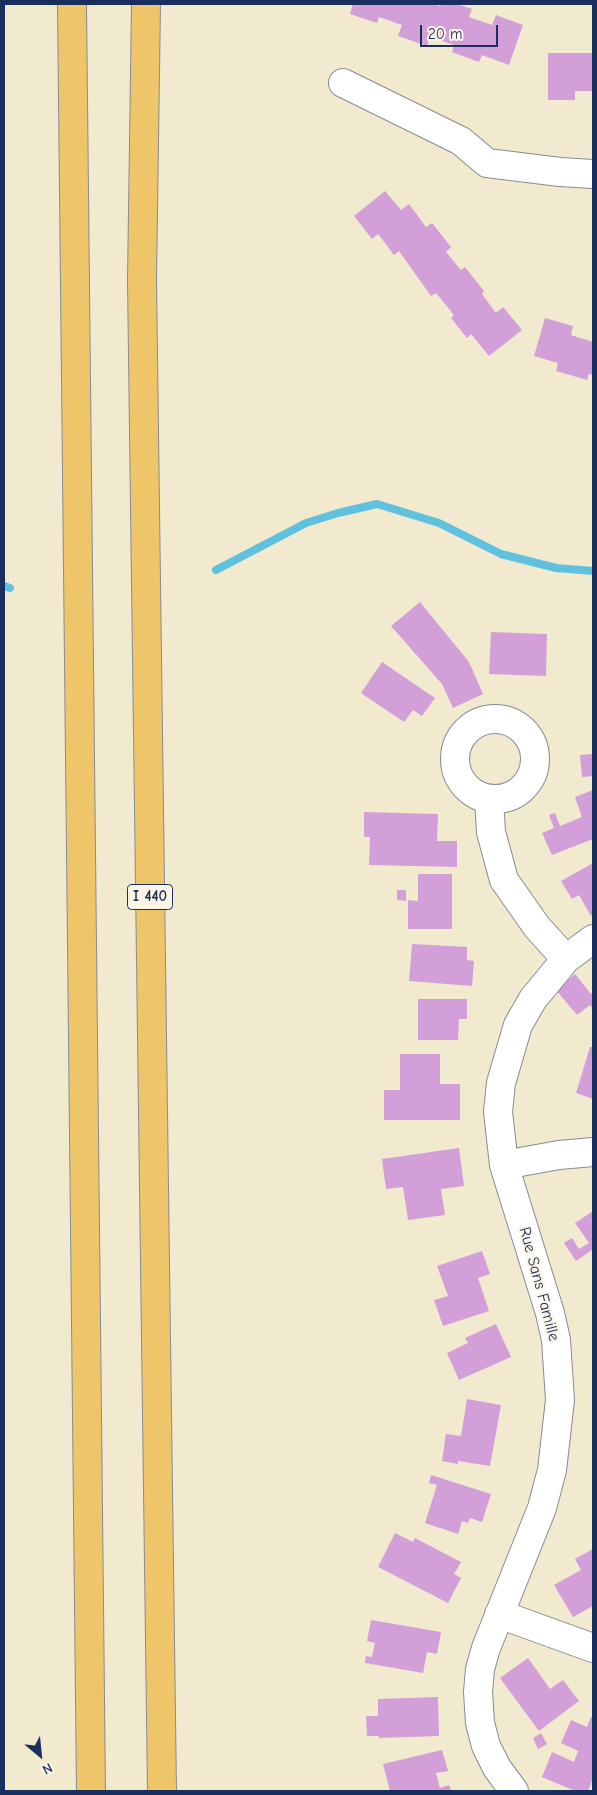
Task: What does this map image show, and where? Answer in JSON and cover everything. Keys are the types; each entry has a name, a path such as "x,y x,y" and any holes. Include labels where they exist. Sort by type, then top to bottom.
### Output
{"highway":[{"path":"72,4 91,1791"},
{"name":"I 440","path":"146,4 142,280 162,1791"}],"street":[{"path":"343,83 461,141 487,163 593,174"},
{"path":"490,799 491,832 504,880 537,927 566,959"},
{"name":"Rue Sans Famille","path":"514,1791 497,1768 486,1746 478,1700 480,1669 499,1614 542,1508 552,1470 560,1400 556,1340 550,1313 504,1165 498,1112 501,1083 518,1025 533,1000 566,959 593,939"},
{"path":"504,1165 558,1155 593,1152"},
{"path":"499,1614 593,1648"}],"building":[{"path":"353,4 433,4 440,6 441,4 457,4 472,9 469,17 492,25 496,15 523,25 509,65 482,55 479,62 452,52 454,45 430,37 427,46 398,36 402,25 379,17 377,23 350,14"},
{"path":"548,53 593,53 593,91 575,91 575,100 548,100"},
{"path":"385,191 401,210 409,204 426,227 432,223 451,247 446,252 461,270 465,267 484,291 482,294 496,313 503,307 522,330 489,356 471,334 467,338 451,318 454,315 436,293 431,296 399,251 394,255 378,234 372,239 354,216"},
{"path":"545,318 573,326 571,335 593,342 593,375 589,374 587,380 556,371 558,363 534,356"},
{"path":"420,602 469,662 483,694 453,708 442,684 391,626"},
{"path":"491,632 547,634 546,676 489,674"},
{"path":"382,662 435,698 422,716 413,710 404,722 361,693"},
{"path":"593,754 593,776 582,777 580,755"},
{"path":"593,790 593,839 552,855 542,833 554,828 549,815 555,813 560,826 582,817 575,797"},
{"path":"364,812 438,814 437,841 457,841 457,867 369,865 370,837 364,837"},
{"path":"593,863 593,914 591,916 579,895 572,899 561,881"},
{"path":"418,874 452,874 452,929 408,929 408,900 418,901"},
{"path":"397,890 406,890 406,901 397,900"},
{"path":"412,944 467,947 467,960 474,961 472,986 409,981"},
{"path":"575,974 591,994 593,992 593,1009 590,1005 577,1015 556,990"},
{"path":"418,999 467,999 467,1019 459,1019 458,1040 418,1040"},
{"path":"590,1047 593,1047 593,1099 576,1093"},
{"path":"400,1054 440,1054 440,1084 460,1084 460,1120 384,1120 384,1090 400,1090"},
{"path":"459,1148 464,1186 441,1189 445,1215 408,1220 403,1187 386,1189 382,1159"},
{"path":"593,1211 593,1252 592,1250 576,1261 564,1243 572,1238 579,1249 589,1243 575,1223"},
{"path":"482,1251 490,1274 478,1278 489,1311 443,1326 434,1300 448,1296 437,1266"},
{"path":"496,1324 511,1357 459,1380 447,1353 468,1343 465,1338"},
{"path":"467,1399 501,1405 490,1466 458,1461 458,1464 442,1461 446,1434 461,1436"},
{"path":"431,1475 491,1494 482,1522 470,1518 468,1523 462,1521 458,1534 425,1523 437,1485 429,1483"},
{"path":"395,1533 413,1542 415,1538 461,1562 454,1574 461,1578 448,1603 378,1567"},
{"path":"593,1549 593,1606 573,1617 554,1585 581,1570 575,1559"},
{"path":"371,1620 441,1632 437,1654 427,1652 423,1673 365,1663 366,1656 372,1657 375,1643 367,1641"},
{"path":"528,1658 550,1689 563,1680 579,1701 539,1731 500,1678"},
{"path":"438,1697 439,1736 379,1738 379,1736 367,1736 366,1716 378,1716 378,1699"},
{"path":"591,1717 593,1718 593,1778 588,1791 575,1791 542,1777 552,1752 574,1762 578,1751 561,1743 571,1720 587,1727"},
{"path":"541,1733 547,1744 538,1749 533,1738"},
{"path":"442,1750 448,1771 436,1773 440,1788 449,1785 451,1790 390,1791 383,1764"}],"waterway":[{"path":"216,570 306,523 377,504 439,523 501,554 556,568 593,571"},
{"path":"4,586 10,588"}]}
